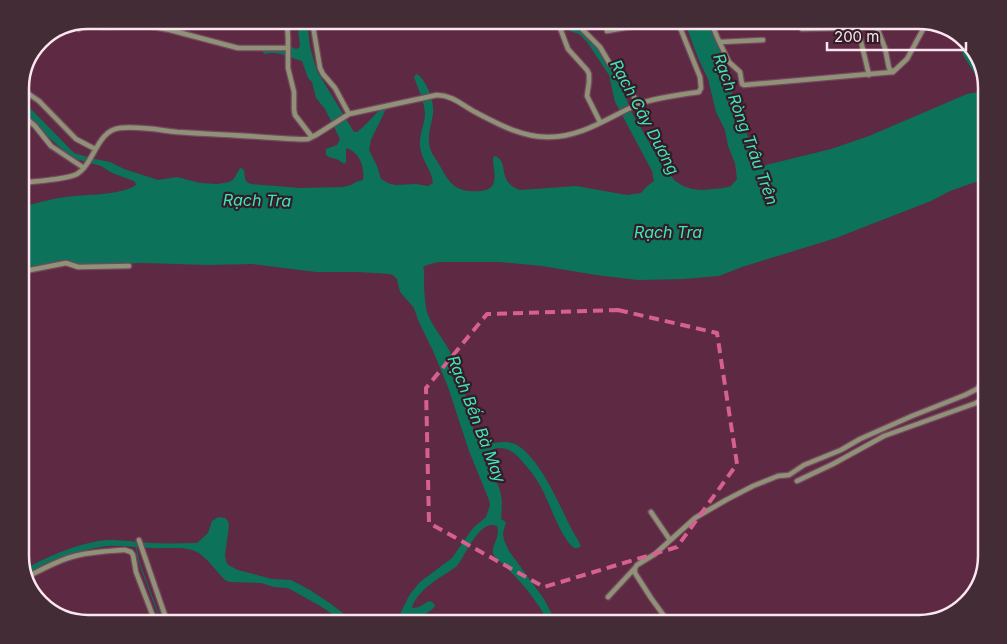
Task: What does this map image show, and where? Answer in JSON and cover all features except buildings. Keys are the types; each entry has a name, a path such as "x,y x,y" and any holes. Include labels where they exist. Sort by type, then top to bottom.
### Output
{"street":[{"path":"165,29 238,48 288,49"},
{"path":"288,29 288,73 294,92 295,115 312,137"},
{"path":"314,29 320,68 335,88 348,115"},
{"path":"560,29 568,49 589,74 587,96 600,122"},
{"path":"583,29 600,48 611,66 623,74 637,106"},
{"path":"607,32 621,29"},
{"path":"29,182 64,178 76,174 85,166 109,132 120,128 303,139 312,137 348,115 437,95 453,98 508,128 527,134 550,137 575,134 637,106 660,98 699,92 701,88 700,77 681,29"},
{"path":"714,29 729,62 740,72 742,84 744,85 893,72 907,60 923,29"},
{"path":"859,29 869,75"},
{"path":"878,29 885,48 889,68 893,72"},
{"path":"720,42 763,40"},
{"path":"29,94 39,101 76,139 94,151"},
{"path":"29,121 51,146 85,166"},
{"path":"29,270 66,263 78,267 129,266"},
{"path":"608,597 637,565 654,554 695,518 753,486 778,476 789,475 804,465 841,450 877,431 965,396 978,388"},
{"path":"797,480 833,464 884,436 978,401"},
{"path":"652,512 670,540"},
{"path":"140,541 165,615"},
{"path":"32,575 73,556 125,550 131,552 136,572 153,615"},
{"path":"635,568 635,573 663,615"}],"highlighted area":[{"path":"618,310 717,333 737,464 677,547 544,587 429,523 426,388 487,314"}],"water":[{"name":"Rạch Tra","path":"298,29 308,29 310,47 317,71 354,132 357,132 378,111 385,107 386,109 371,140 369,150 381,179 390,184 428,186 433,183 420,146 425,110 414,77 416,74 421,77 426,85 433,103 429,138 430,149 449,181 458,188 481,191 491,187 494,183 493,158 495,156 502,163 508,182 520,190 576,186 627,195 641,193 654,181 652,171 615,102 609,75 587,42 579,34 570,31 569,29 584,29 603,58 620,74 623,90 631,111 657,156 674,180 683,186 701,190 724,188 731,186 737,179 735,163 728,146 725,130 716,112 708,79 687,29 711,29 729,71 733,99 741,124 762,160 762,166 831,149 869,136 967,94 978,92 978,181 836,238 719,276 638,280 542,266 499,262 439,262 423,267 427,312 455,364 464,388 477,438 481,443 507,442 515,444 532,458 554,493 581,546 574,548 569,543 539,483 519,457 505,448 493,449 488,456 487,464 501,494 501,519 506,522 503,533 504,540 509,551 544,599 552,615 544,615 525,587 494,556 493,549 498,531 497,526 490,525 484,528 474,539 457,566 425,589 415,600 412,607 419,607 429,601 435,605 433,609 424,615 400,615 410,594 420,582 452,558 473,528 486,517 490,505 469,451 448,387 433,351 414,308 400,292 397,279 393,275 358,272 316,272 252,264 141,263 80,266 64,263 29,269 29,205 60,198 121,191 129,189 136,184 134,181 112,173 101,166 72,158 29,120 29,107 74,153 110,162 124,169 158,180 177,177 200,183 218,184 233,180 241,168 244,170 246,181 251,184 300,188 343,187 363,180 362,165 354,152 346,148 346,162 344,164 326,155 326,149 337,145 340,139 325,109 316,98 312,82 308,78 302,61 279,54 263,53 264,50 284,50 292,47 296,49 300,47"},
{"name":"Rạch Tra","path":"959,44 972,61 978,78 963,55"},
{"path":"218,517 225,518 228,521 225,555 228,565 238,570 272,579 291,580 310,590 345,615 333,615 288,588 274,587 261,583 229,582 199,553 185,549 107,546 86,550 32,574 30,566 41,561 69,549 98,541 124,540 157,543 197,543 208,533 212,521"}],"waterway":[{"path":"136,547 139,562 159,615"}],"water label":[{"name":"Rạch Cây Dương","path":"645,117"},
{"name":"Rạch Ròng Trâu Trên","path":"746,129"},
{"name":"Rạch Bến Bà May","path":"477,419"}]}
